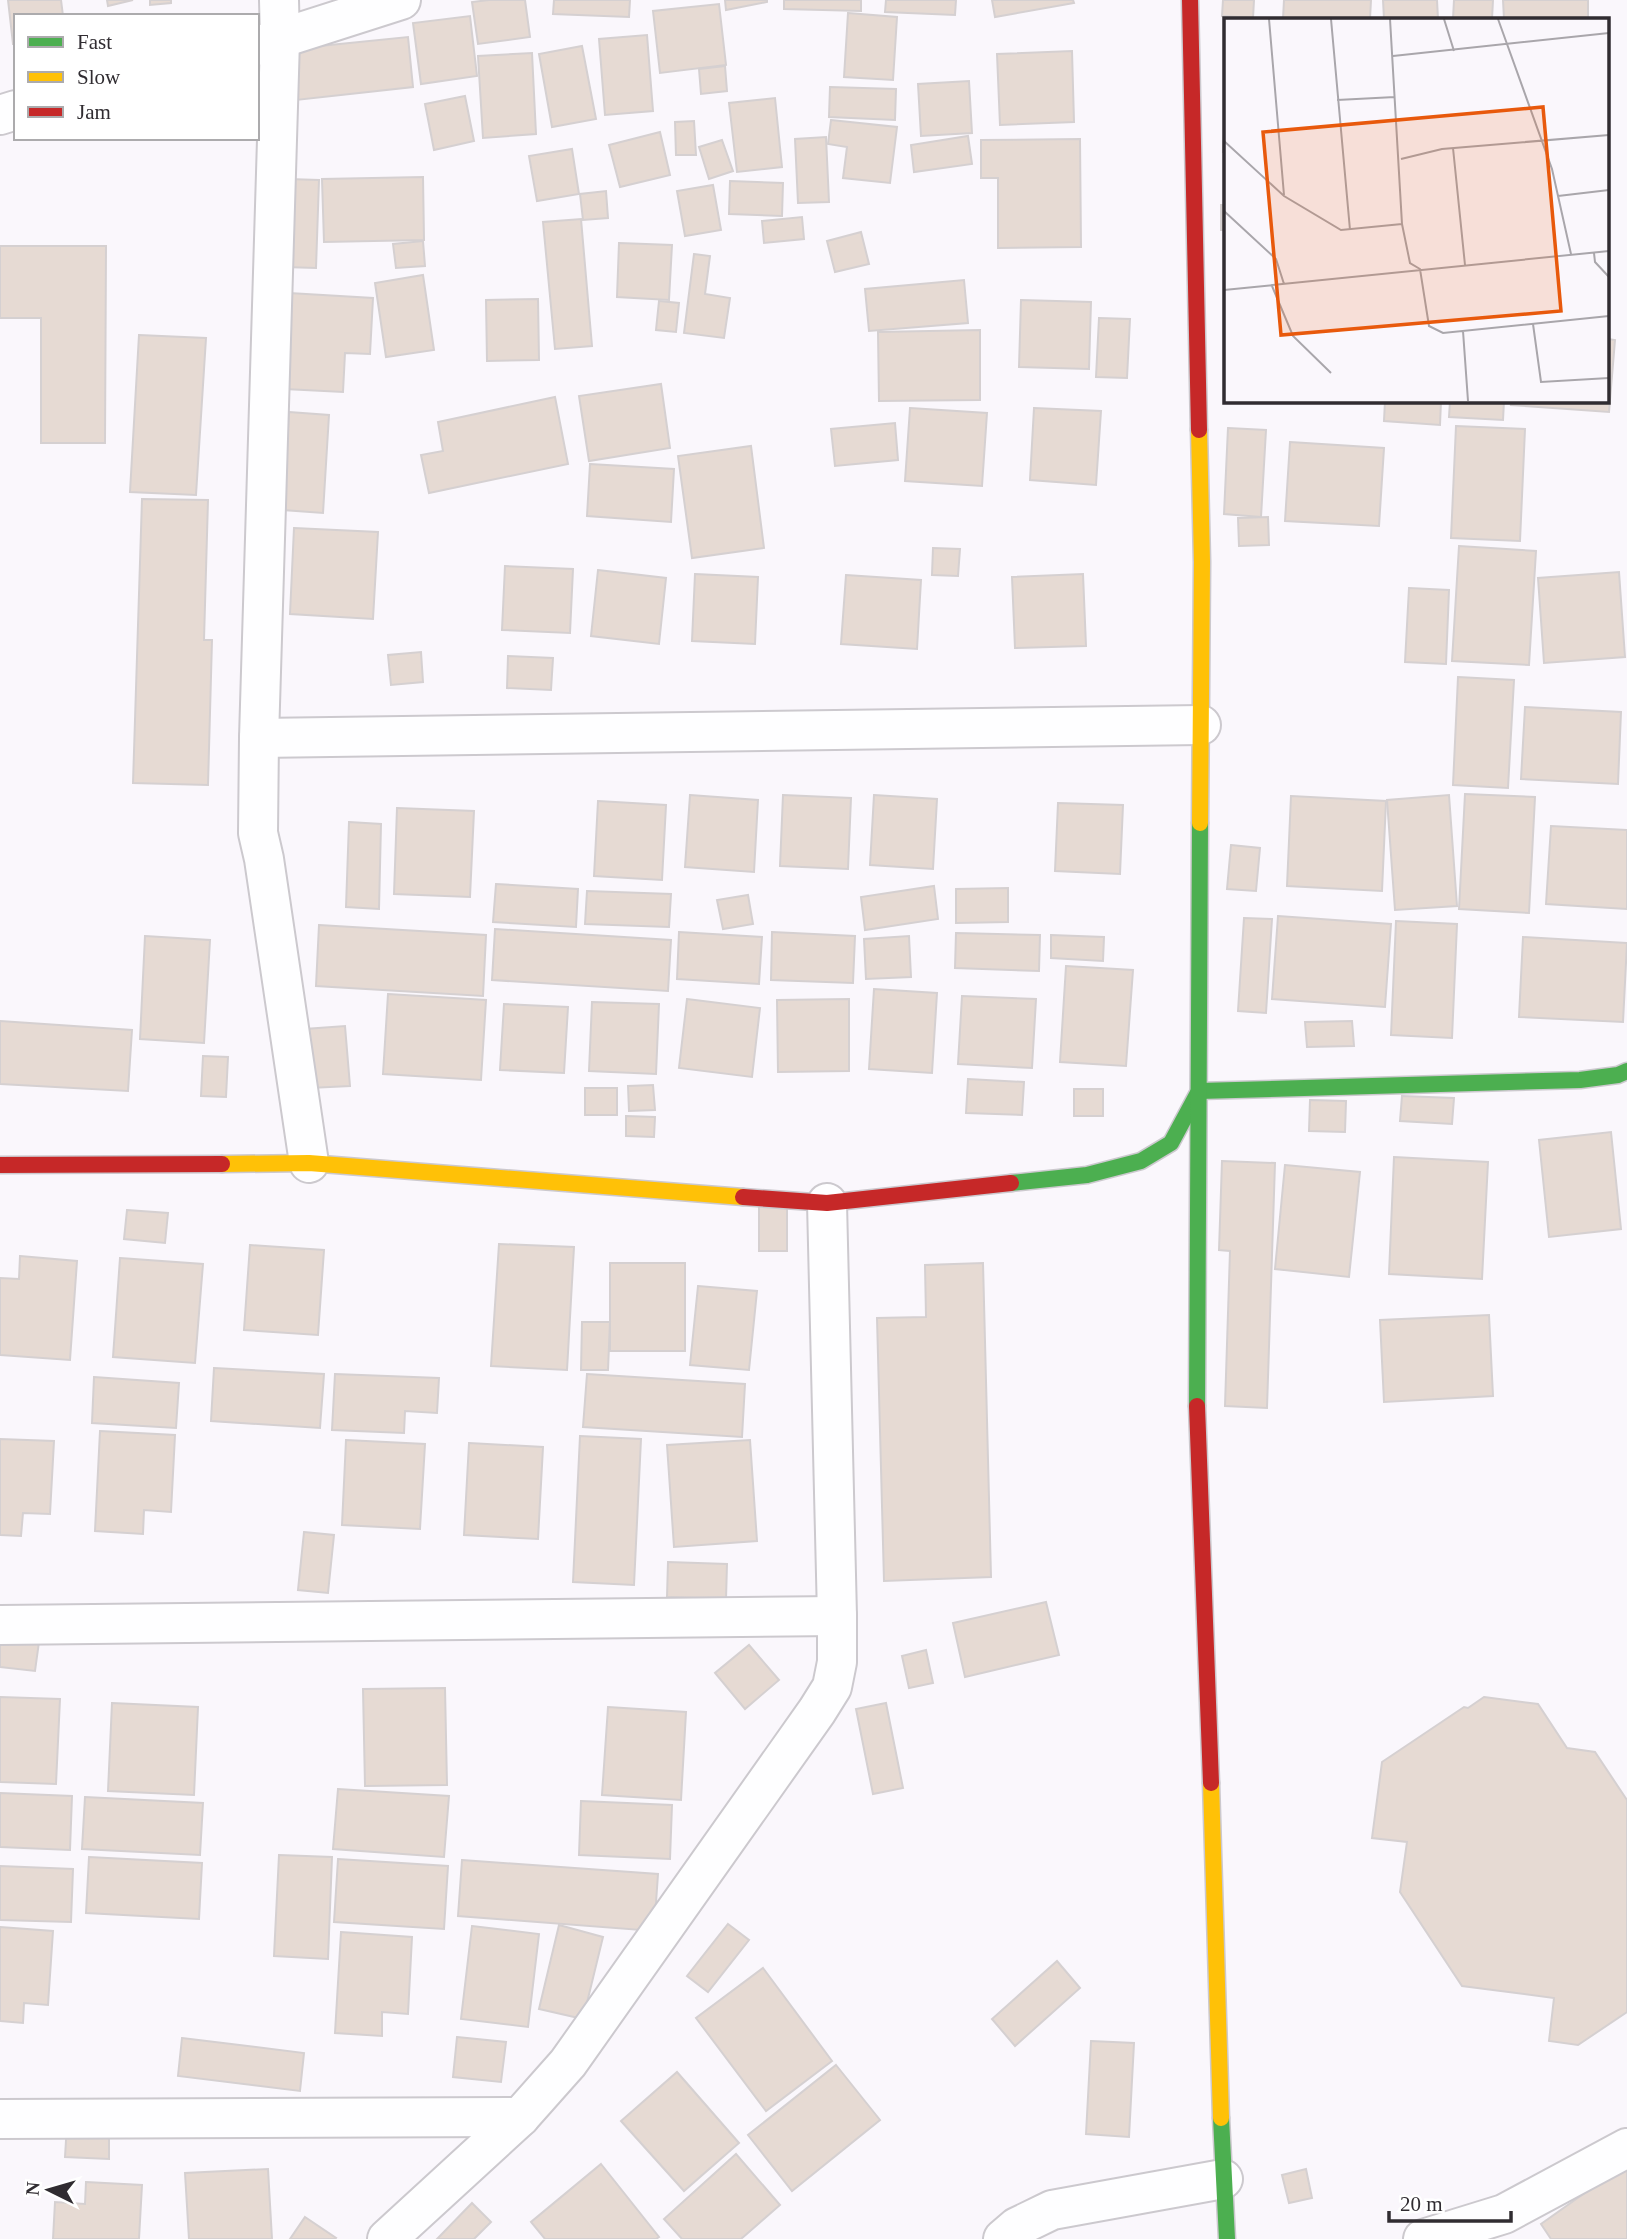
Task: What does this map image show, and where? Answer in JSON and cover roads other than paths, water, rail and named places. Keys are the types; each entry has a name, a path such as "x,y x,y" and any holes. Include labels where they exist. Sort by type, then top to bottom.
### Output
{"street":[{"path":"279,0 268,43 258,832 309,1163"},
{"path":"268,43 401,0"},
{"path":"1189,0 1202,548 1197,1398 1205,1545 1227,2239"},
{"path":"259,738 1201,725"},
{"path":"1199,1091 1580,1080 1618,1075 1627,1071"},
{"path":"0,1165 309,1163 827,1203 1087,1174 1141,1161 1171,1143 1199,1091"},
{"path":"387,2239 520,2117 568,2063 832,1687 836,1662 837,1616 827,1203"},
{"path":"0,1625 837,1616"},
{"path":"0,2119 520,2117"},
{"path":"1423,2239 1504,2214 1627,2148"},
{"path":"1003,2239 1017,2227 1052,2210 1223,2179"}]}
